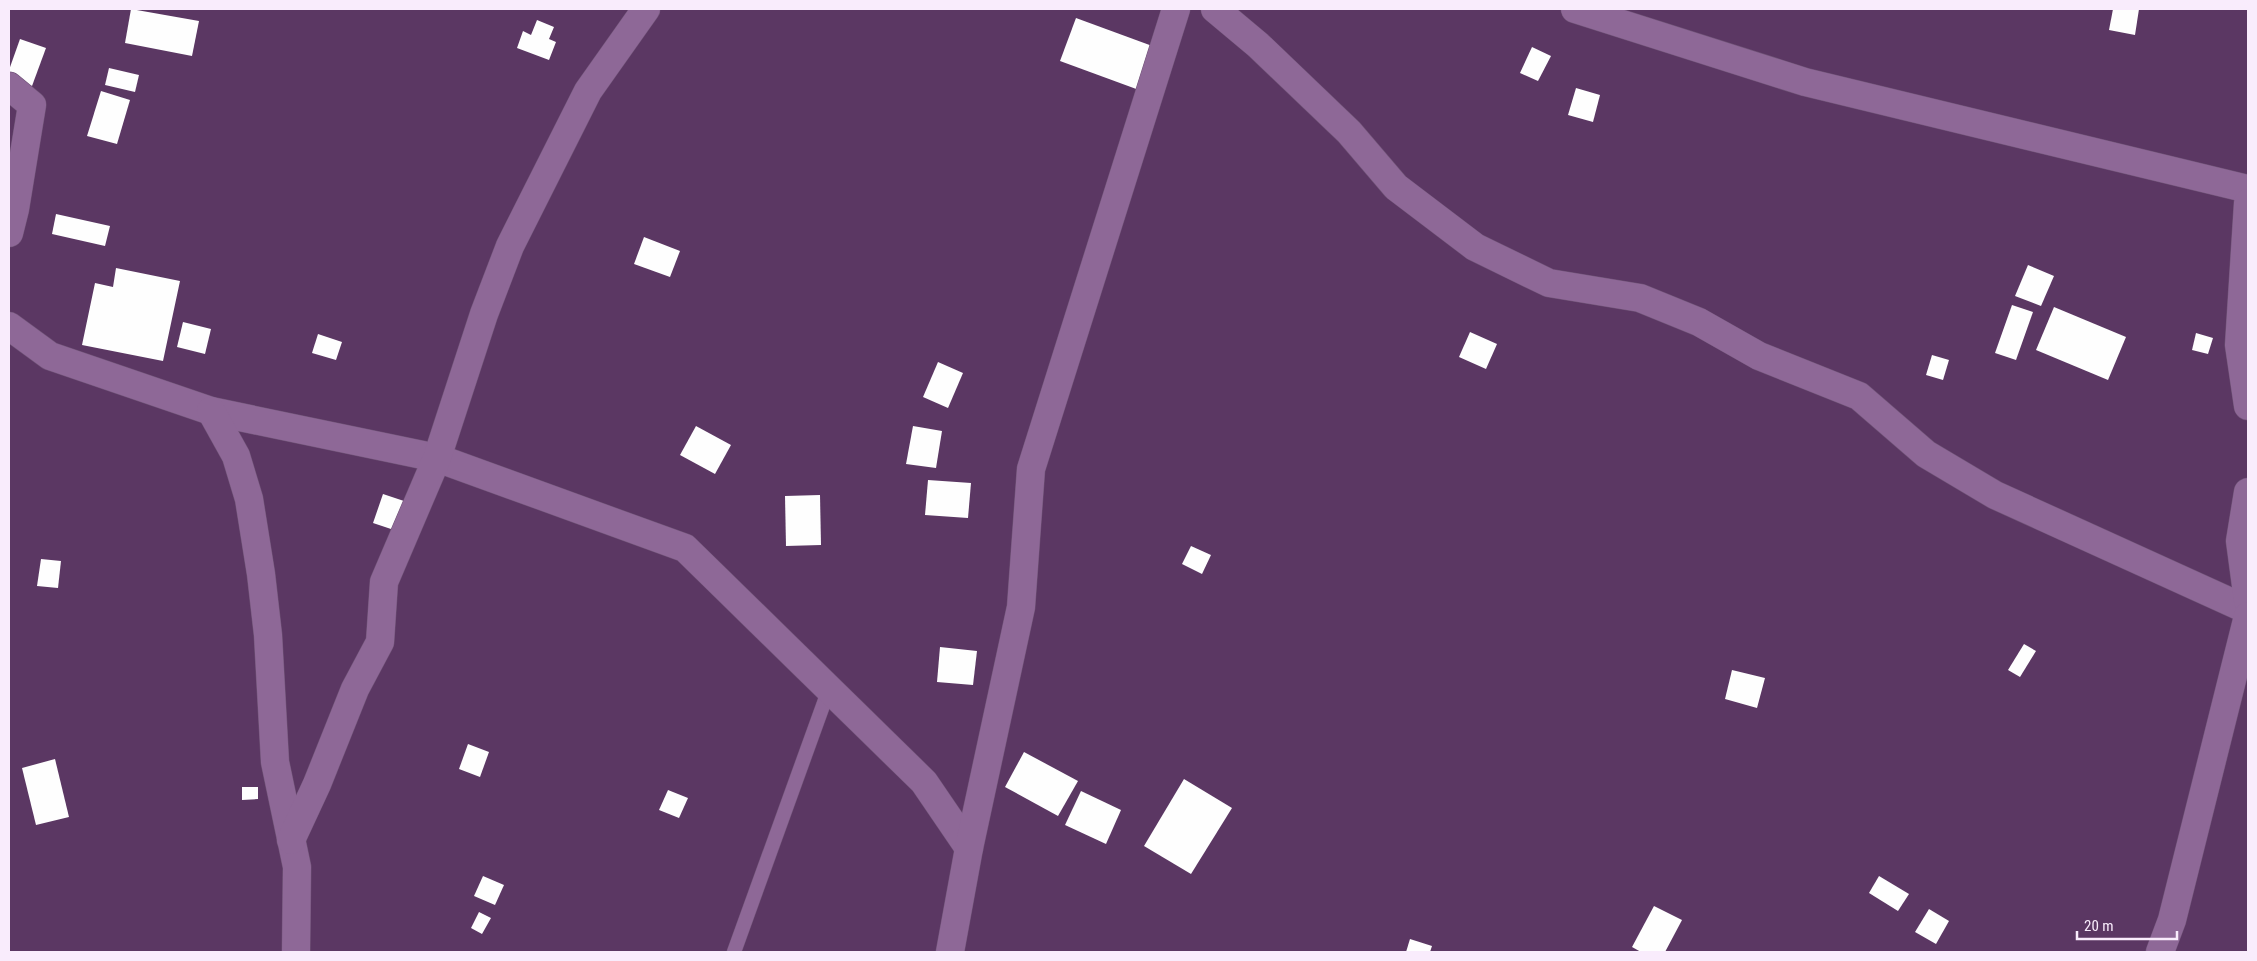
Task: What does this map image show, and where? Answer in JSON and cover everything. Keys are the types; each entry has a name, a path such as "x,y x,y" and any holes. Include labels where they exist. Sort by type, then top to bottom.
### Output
{"street":[{"path":"291,840 317,784 354,689 380,642 384,582 437,458 484,314 510,246 588,91 646,9"},
{"path":"950,952 969,848 1021,607 1032,469 1176,9"},
{"path":"1215,9 1258,45 1349,132 1396,187 1475,248 1549,283 1640,298 1699,322 1759,356 1859,396 1926,454 1995,496 2248,610"},
{"path":"1575,9 1806,82 2248,189"},
{"path":"9,86 32,105 15,209 9,233"},
{"path":"2248,203 2239,345 2248,406"},
{"path":"9,326 50,356 211,411 437,458 685,548 924,782 969,848"},
{"path":"211,411 236,456 249,499 268,635 275,762 297,867 296,952"},
{"path":"2248,492 2240,540 2248,601"},
{"path":"2160,952 2172,920 2248,616"},
{"path":"275,762 317,784"}],"lane":[{"path":"734,952 829,689"}],"building":[{"path":"131,9 199,21 192,56 125,43"},
{"path":"2113,9 2139,9 2135,35 2109,30"},
{"path":"1076,18 1155,47 1139,90 1060,61"},
{"path":"537,20 554,27 549,39 556,42 549,60 517,48 523,31 531,35"},
{"path":"20,39 46,48 32,86 9,78 9,70"},
{"path":"1532,47 1551,56 1538,81 1520,73"},
{"path":"109,68 139,75 135,92 105,85"},
{"path":"1576,88 1600,95 1593,122 1568,115"},
{"path":"101,91 130,100 117,144 87,136"},
{"path":"56,214 110,226 105,246 52,234"},
{"path":"644,237 680,251 670,277 634,264"},
{"path":"2028,265 2054,276 2041,306 2015,296"},
{"path":"116,268 180,281 163,361 82,345 95,283 113,287"},
{"path":"2012,305 2033,312 2016,360 1995,353"},
{"path":"2054,307 2126,337 2108,380 2036,350"},
{"path":"183,322 211,329 205,354 177,347"},
{"path":"1470,332 1497,344 1486,369 1459,357"},
{"path":"2196,333 2213,338 2208,354 2192,350"},
{"path":"318,334 342,342 336,360 312,353"},
{"path":"1932,355 1949,360 1943,380 1926,375"},
{"path":"938,362 963,373 948,408 923,397"},
{"path":"696,426 731,445 715,474 680,455"},
{"path":"913,426 942,431 936,468 906,464"},
{"path":"928,480 971,483 968,518 925,515"},
{"path":"383,494 404,501 394,530 373,523"},
{"path":"820,495 821,545 786,546 785,496"},
{"path":"1191,546 1211,555 1202,574 1182,564"},
{"path":"41,559 61,561 58,588 37,586"},
{"path":"2024,644 2036,651 2020,677 2008,670"},
{"path":"940,647 977,651 973,685 937,682"},
{"path":"1732,670 1765,678 1757,708 1725,699"},
{"path":"468,744 489,752 480,777 459,769"},
{"path":"1024,752 1078,781 1058,816 1005,787"},
{"path":"55,759 69,817 36,825 22,768"},
{"path":"1184,779 1232,808 1191,874 1144,846"},
{"path":"242,787 258,787 258,799 242,800"},
{"path":"668,790 688,798 679,818 659,810"},
{"path":"1081,791 1121,810 1106,844 1065,825"},
{"path":"483,876 504,885 495,905 474,896"},
{"path":"1879,876 1909,894 1898,911 1869,893"},
{"path":"1654,906 1682,920 1665,952 1641,952 1632,947"},
{"path":"1929,909 1949,921 1936,944 1915,932"},
{"path":"479,912 491,918 482,934 471,928"},
{"path":"1410,939 1432,946 1430,952 1406,952"}]}
